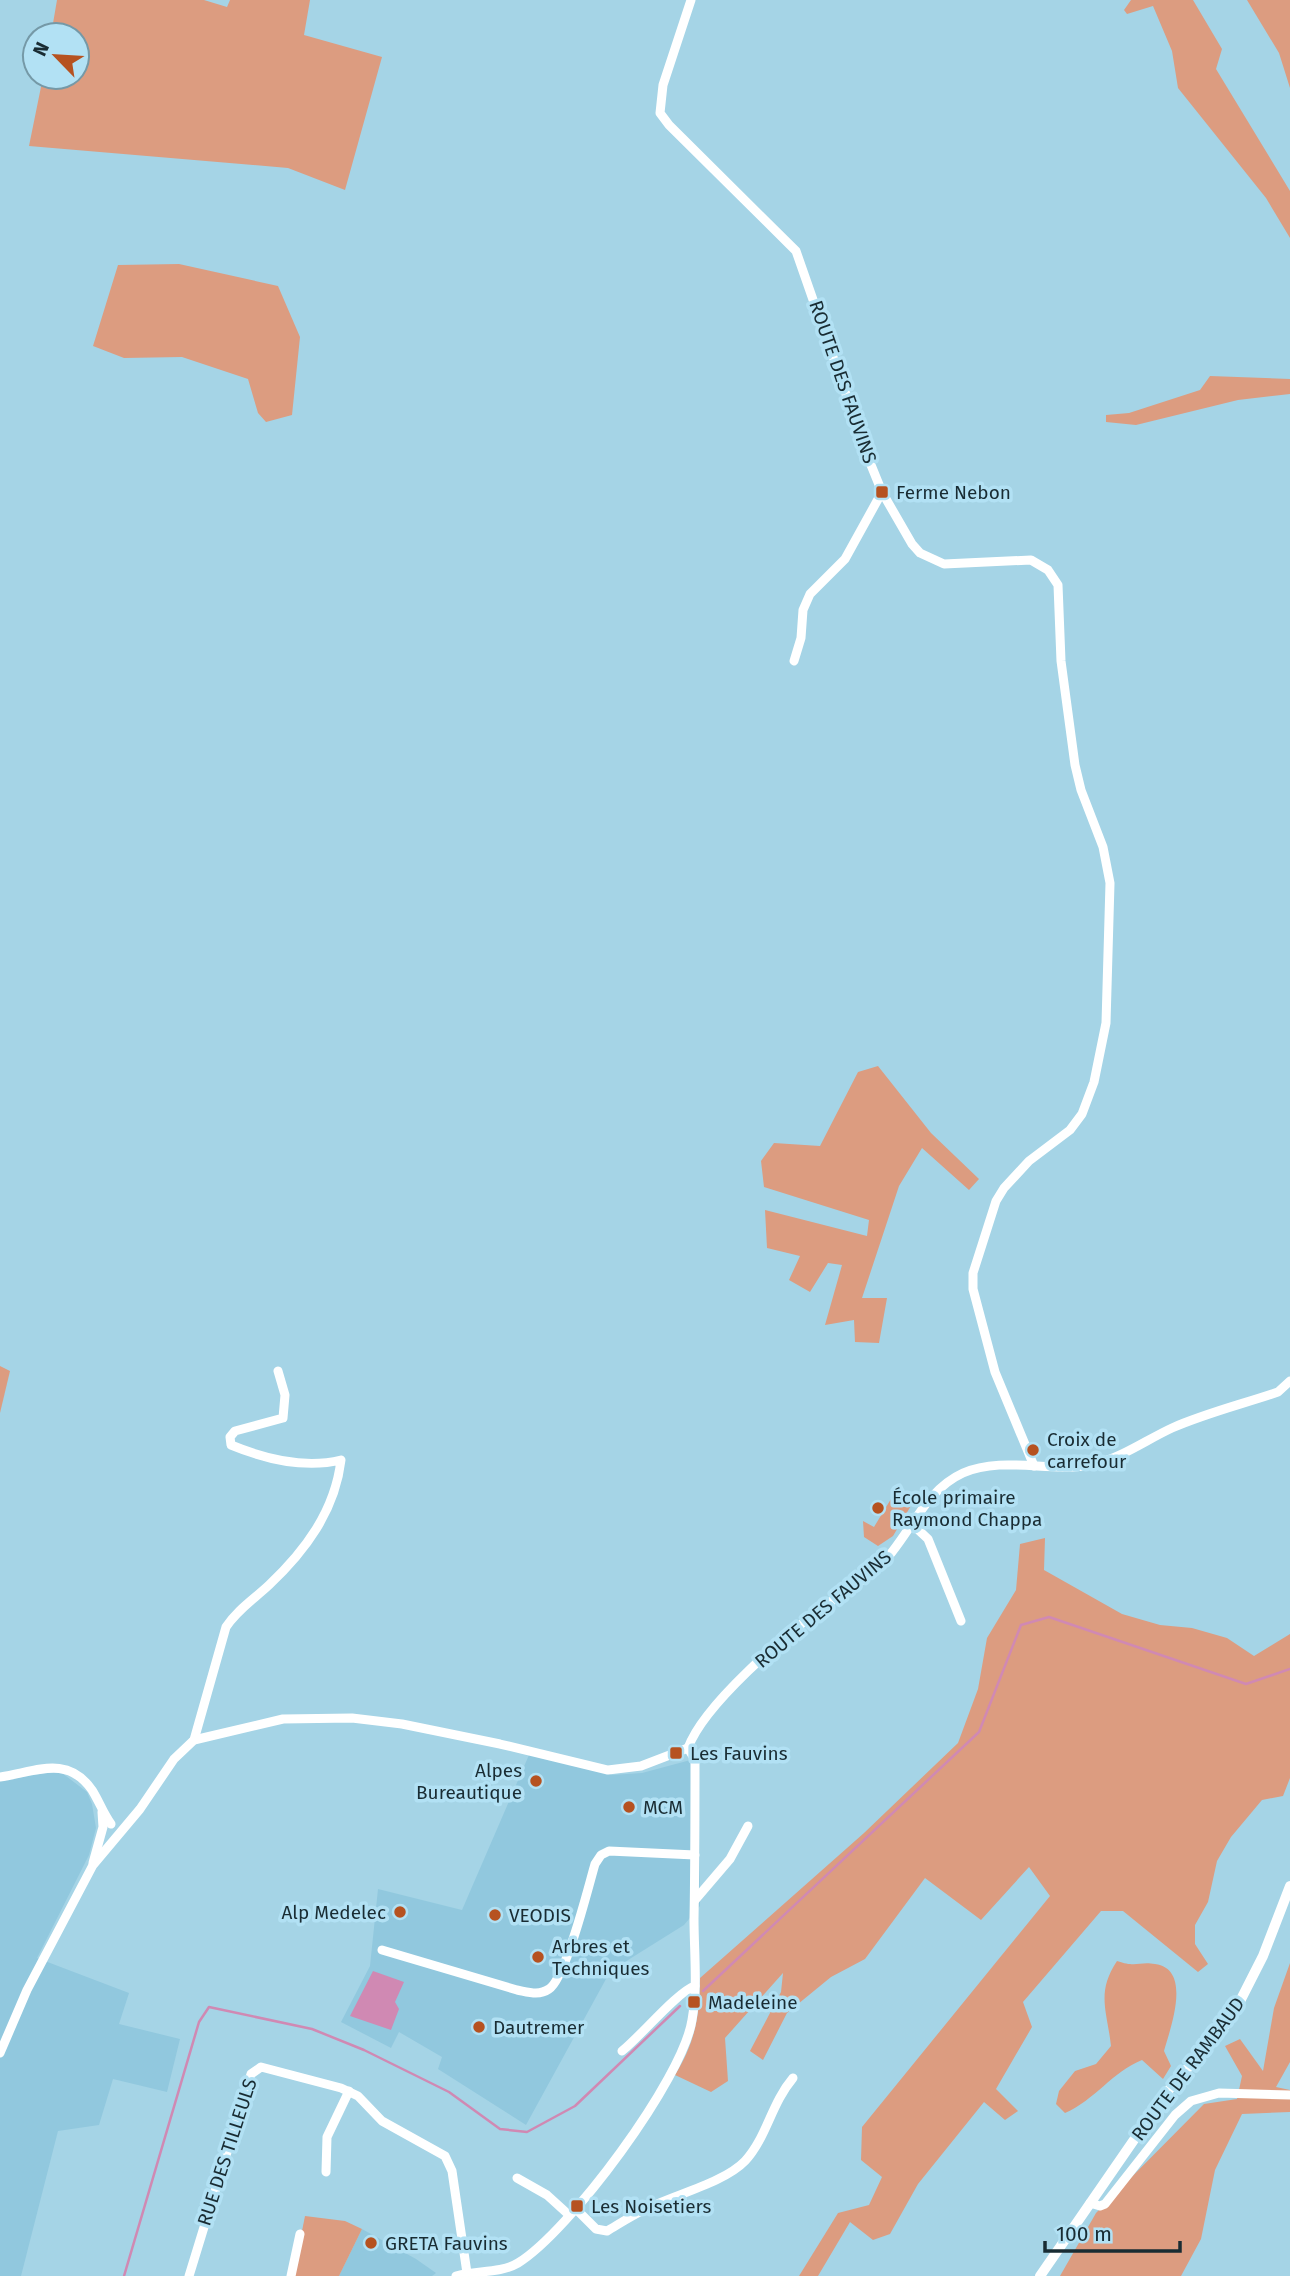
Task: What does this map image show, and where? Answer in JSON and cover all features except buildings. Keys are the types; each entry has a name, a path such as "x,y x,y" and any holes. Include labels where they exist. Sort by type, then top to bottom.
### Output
{"street":[{"name":"ROUTE DES FAUVINS","path":"688,1748 704,1721 743,1678 794,1630 880,1566 933,1496 964,1472 995,1466 1034,1466 995,1372 973,1289 974,1273 996,1201 1004,1188 1029,1161 1070,1130 1088,1100 1106,1023 1109,934 1107,866 1075,765 1061,661 1060,596 1055,578 1040,564 1023,558 955,565 931,560 912,544 882,492 796,251 668,125 660,113 663,85 691,0"},
{"path":"794,661 803,610 810,594 845,559 882,492"},
{"path":"93,1865 131,1819 169,1766 194,1740 226,1627 235,1614 281,1572 316,1531 330,1502 341,1460 309,1463 260,1458 231,1445 230,1437 236,1430 283,1418 285,1395 278,1371"},
{"path":"1034,1466 1095,1464 1118,1456 1173,1428 1278,1392 1290,1381"},
{"path":"912,1524 928,1539 961,1621"},
{"path":"194,1740 283,1719 352,1718 500,1744 608,1770 641,1766 688,1748 694,1755 695,1986 691,2029 678,2061 631,2136 572,2212 520,2261 504,2268 456,2276"},
{"path":"0,1777 43,1767 68,1769 84,1780 102,1811 108,1828 116,1837"},
{"path":"0,2053 27,1990 93,1865 108,1828 131,1819"},
{"path":"695,1900 730,1859 748,1826"},
{"path":"108,1828 107,1840 116,1837"},
{"path":"382,1950 517,1990 535,1994 545,1991 560,1977 601,1855 609,1851 695,1854"},
{"name":"ROUTE DE RAMBAUD","path":"1040,2276 1167,2092 1232,2017 1264,1956 1290,1886"},
{"path":"622,2051 657,2020 680,1992 695,1986"},
{"name":"RUE DES TILLEULS","path":"189,2276 205,2216 253,2071 261,2067 349,2091 365,2101 382,2121 445,2156 449,2161 467,2273"},
{"path":"517,2178 596,2229 607,2231 644,2210 709,2180 727,2176 758,2146 771,2109 793,2078"},
{"path":"326,2172 327,2137 349,2091"},
{"path":"1090,2203 1100,2206 1105,2204 1175,2115 1191,2101 1219,2093 1290,2095"},
{"path":"291,2276 300,2234"}],"shaded area":[{"path":"57,0 204,0 227,7 230,0 310,0 304,35 382,57 345,190 288,168 29,146 40,91 91,91 91,21 53,21"},
{"path":"1131,0 1193,0 1222,49 1216,69 1290,191 1290,238 1266,198 1178,88 1172,51 1153,6 1127,14 1124,10"},
{"path":"1247,0 1290,0 1290,88 1279,53"},
{"path":"179,264 278,286 300,337 292,415 266,422 258,413 248,379 182,357 124,358 93,346 118,265"},
{"path":"1210,376 1290,379 1290,394 1238,400 1136,425 1106,422 1106,415 1129,413 1200,390"},
{"path":"878,1066 931,1133 979,1179 969,1190 922,1148 899,1186 862,1298 887,1298 879,1343 855,1342 854,1320 825,1325 842,1265 828,1263 810,1292 789,1280 800,1256 767,1248 765,1210 867,1236 869,1220 764,1187 761,1161 774,1143 820,1146 858,1072"},
{"path":"0,1366 10,1371 0,1413"},
{"path":"894,1494 912,1504 893,1536 878,1546 864,1537 863,1521 874,1527"},
{"path":"1045,1538 1044,1570 1122,1614 1160,1625 1192,1628 1227,1638 1254,1656 1290,1634 1290,1778 1283,1796 1262,1800 1231,1837 1217,1861 1208,1902 1195,1925 1195,1944 1208,1964 1198,1972 1123,1911 1101,1911 1023,2002 1032,2027 996,2089 1018,2111 1005,2120 984,2102 918,2184 890,2234 873,2240 850,2222 818,2276 799,2276 838,2213 869,2205 882,2177 861,2160 862,2127 1050,1896 1029,1867 981,1920 925,1878 865,1959 831,1977 787,2013 763,2060 750,2051 781,1992 783,1973 725,2038 728,2081 711,2092 675,2075 695,2028 700,1978 864,1833 958,1743 978,1689 987,1638 1016,1590 1020,1544"},
{"path":"532,1748 612,1775 642,1773 698,1758 700,1906 684,1925 628,1960 606,1979 526,2125 438,2069 442,2057 399,2032 391,2048 341,2022 370,1966 378,1889 462,1910"},
{"path":"51,1772 62,1773 87,1792 96,1828 89,1855 37,1958 129,1993 119,2024 180,2039 167,2092 113,2079 99,2125 58,2131 21,2276 0,2276 0,1781"},
{"path":"1117,1961 1155,1964 1167,1968 1173,1977 1176,2001 1164,2051 1171,2066 1163,2079 1142,2060 1131,2065 1065,2113 1056,2104 1059,2091 1075,2071 1096,2064 1111,2046 1105,1992"},
{"path":"1290,1963 1290,2062 1276,2087 1290,2090 1290,2112 1242,2114 1215,2170 1201,2239 1181,2276 1060,2276 1096,2213 1204,2104 1237,2099 1242,2076 1225,2046 1240,2039 1263,2071 1274,2008"},
{"path":"373,1971 404,1982 395,2002 399,2009 391,2030 350,2016"},
{"path":"305,2216 345,2221 362,2229 339,2276 293,2276"},
{"name":"GRETA Fauvins","path":"362,2229 436,2273 432,2276 339,2276"}],"waterway":[{"path":"703,1991 979,1732 1021,1625 1049,1617 1246,1684 1290,1669"},
{"path":"124,2276 199,2022 209,2007 312,2029 364,2050 449,2092 500,2129 527,2132 575,2106 680,2006"}],"place":[{"name":"Ferme Nebon","path":"882,492"},
{"name":"Croix de carrefour","path":"1033,1450"},
{"name":"École primaire Raymond Chappa","path":"878,1508"},
{"name":"Les Fauvins","path":"676,1753"},
{"name":"Alpes Bureautique","path":"536,1781"},
{"name":"MCM","path":"629,1807"},
{"name":"Alp Medelec","path":"400,1912"},
{"name":"VEODIS","path":"495,1915"},
{"name":"Arbres et Techniques","path":"538,1957"},
{"name":"Madeleine","path":"694,2002"},
{"name":"Dautremer","path":"479,2027"},
{"name":"Les Noisetiers","path":"577,2206"},
{"name":"GRETA Fauvins","path":"371,2243"}]}
